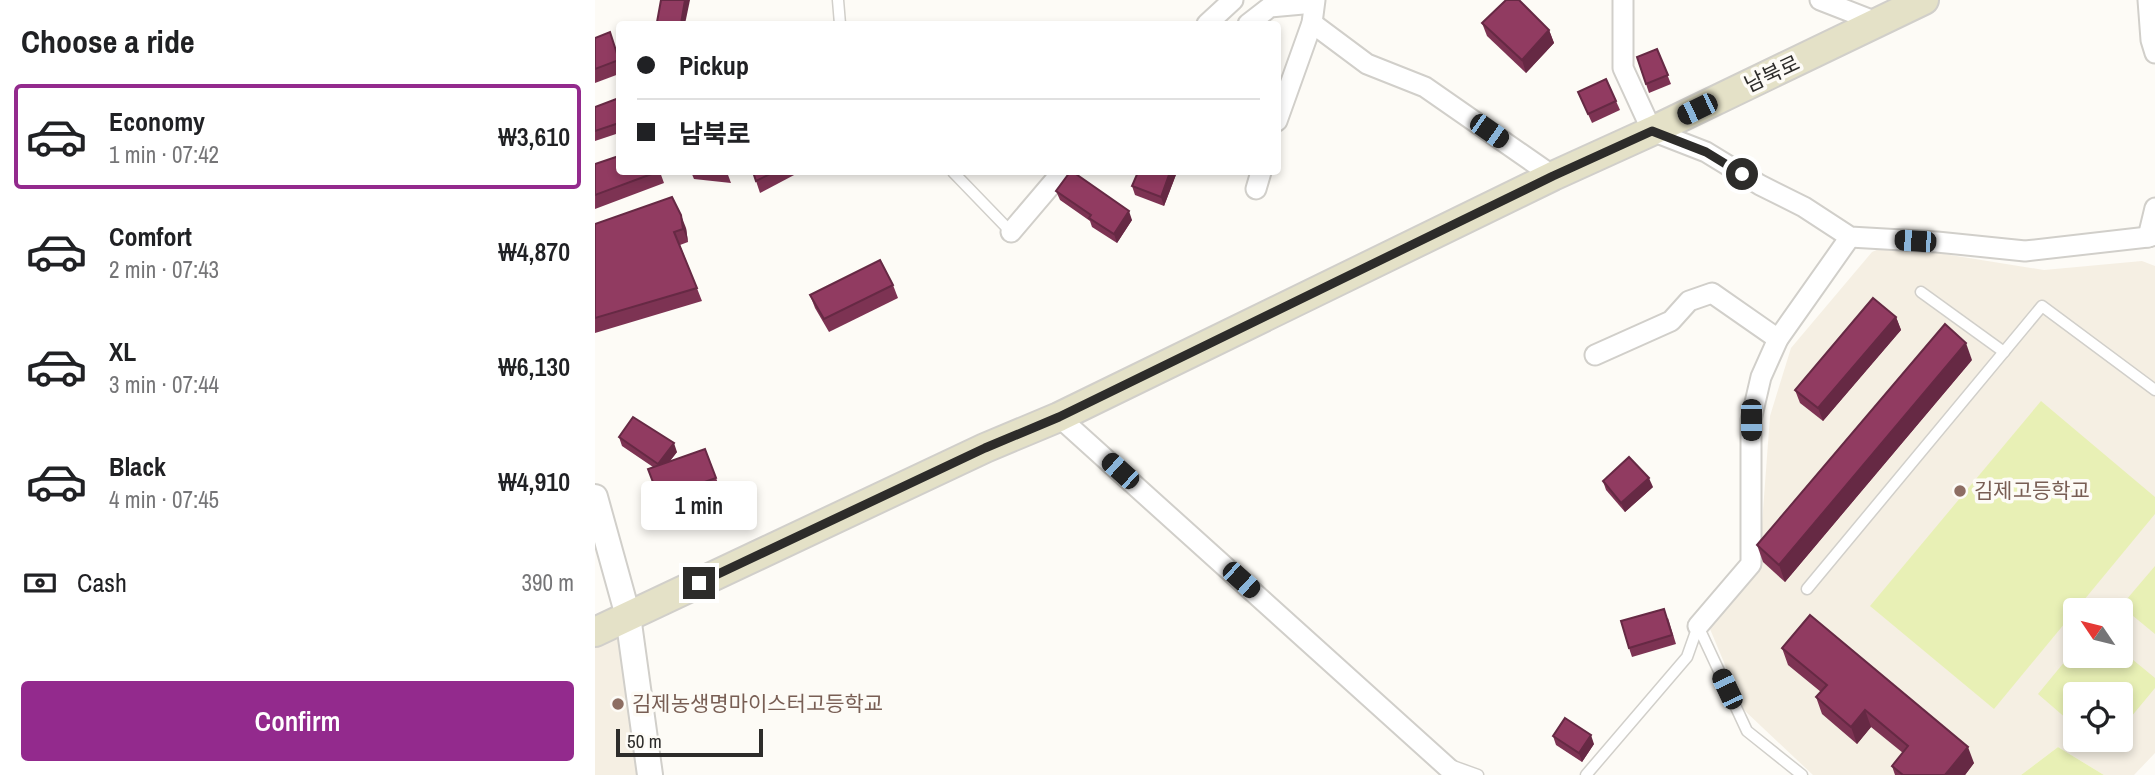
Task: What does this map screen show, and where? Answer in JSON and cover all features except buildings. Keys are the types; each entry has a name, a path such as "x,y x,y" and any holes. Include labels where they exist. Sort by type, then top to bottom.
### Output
{"main road":[{"name":"남북로","path":"595,632 985,448 1059,417 1553,176 1924,0"}],"street":[{"path":"1210,21 1233,0"},
{"path":"1623,0 1623,68 1652,131 1706,152 1804,206 1850,237 2025,251 2151,236 2155,208"},
{"path":"1820,0 1879,23"},
{"path":"2148,0 2151,40 2155,53"},
{"path":"1252,21 1270,7 1314,1 1312,23 1281,110"},
{"path":"1312,23 1367,64 1425,88 1553,176"},
{"path":"1011,232 1059,175"},
{"path":"1698,626 1751,564 1751,420 1761,377 1778,339 1850,237"},
{"path":"1595,355 1671,321 1689,301 1712,293 1778,339"},
{"path":"1059,417 1449,768"},
{"path":"595,497 628,617 650,775"}],"lane":[{"path":"838,0 840,21"},
{"path":"956,175 1011,232"},
{"path":"1921,292 2004,352"},
{"path":"1807,589 2042,306 2155,390"},
{"path":"1586,775 1688,657 1698,626"},
{"path":"1698,626 1747,731 1803,775"},
{"path":"1449,768 1478,775"}],"shaded area":[{"name":"김제고등학교","path":"1888,245 2044,270 2142,261 2155,266 2155,753 2134,775 2104,775 2066,752 2133,752 2133,682 2063,682 2063,750 2058,747 2021,775 1813,775 1744,710 1710,629 1759,565 1770,416 1791,348 1872,252"},
{"name":"김제농생명마이스터고등학교","path":"628,618 650,775 595,775 595,634"}],"green space":[{"path":"2041,401 2155,497 2155,514 2086,598 2063,598 2063,625 1994,709 1870,606"},
{"path":"2155,566 2155,634 2133,616 2133,598 2128,598"},
{"path":"2133,660 2155,678 2155,688 2133,715 2133,682 2063,682 2063,716 2038,694 2063,664 2063,668 2133,668"},
{"path":"2058,747 2104,775 2021,775"}],"place":[{"name":"김제고등학교","path":"1960,491"},
{"name":"김제농생명마이스터고등학교","path":"618,704"}],"route":[{"path":"699,583 985,448 1059,417 1553,176 1652,131 1706,152 1742,174"}]}
